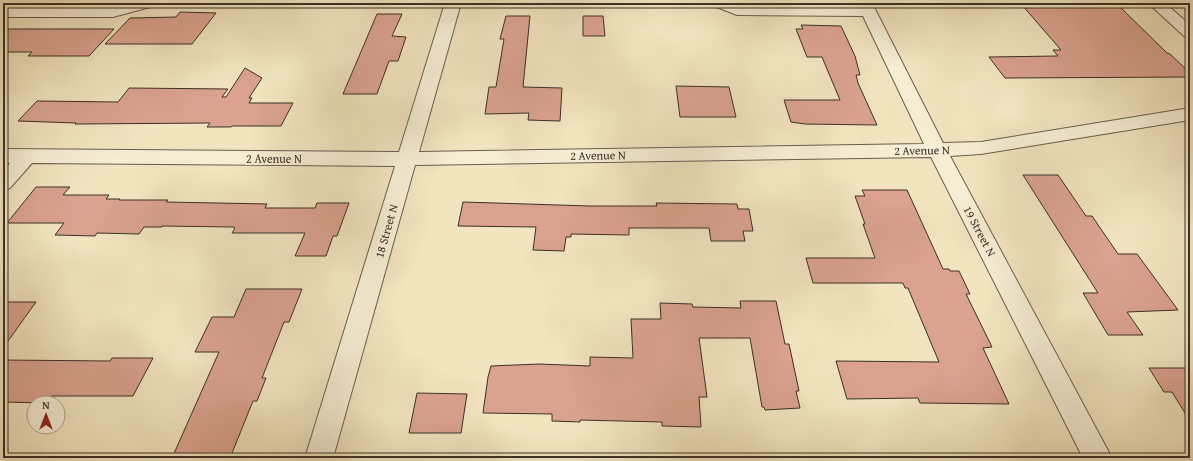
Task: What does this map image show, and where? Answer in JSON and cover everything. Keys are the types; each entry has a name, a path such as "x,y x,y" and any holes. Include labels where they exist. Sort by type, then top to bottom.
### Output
{"street":[{"path":"3,12 113,12 149,3"},
{"name":"18 Street N","path":"319,458 453,3"},
{"path":"719,3 737,10 755,12 866,7"},
{"path":"1156,3 1190,33"},
{"name":"19 Street N","path":"866,7 937,150 1098,458"},
{"name":"2 Avenue N","path":"3,156 407,159 937,150 981,148 1190,114"},
{"path":"3,183 27,156"}],"building":[{"path":"1022,5 1099,5 1101,7 1120,7 1167,53 1170,54 1190,73 1190,77 1005,78 989,57 1058,56 1053,50 1061,50"},
{"path":"180,12 216,13 192,44 105,44 130,18 176,17"},
{"path":"377,14 402,14 392,36 406,37 398,61 389,61 377,94 343,94"},
{"path":"506,16 530,16 523,87 562,88 560,121 528,120 529,113 485,114 489,87 496,87 504,39 500,39"},
{"path":"583,16 603,16 605,36 583,36"},
{"path":"801,25 841,26 855,56 860,75 856,75 858,83 877,125 805,124 791,122 784,100 840,100 822,57 807,57 796,29 803,29"},
{"path":"3,29 114,29 89,56 28,56 32,52 3,52"},
{"path":"245,68 262,78 249,98 252,98 249,103 293,103 281,126 207,127 210,123 75,124 76,123 18,121 37,101 118,102 129,88 228,89 222,97 226,97"},
{"path":"676,86 729,87 736,117 680,117"},
{"path":"1023,175 1058,175 1086,216 1092,216 1118,254 1137,254 1178,310 1127,312 1143,335 1108,335 1083,293 1098,293"},
{"path":"36,187 70,187 63,195 109,195 106,199 267,204 265,208 315,208 317,203 349,203 337,236 333,236 326,256 295,256 305,233 232,233 235,228 233,227 162,226 144,227 139,234 97,233 95,236 55,235 64,223 7,223"},
{"path":"862,190 907,190 943,269 959,271 970,294 966,294 992,347 983,348 1009,404 920,403 918,398 847,399 836,361 939,362 908,288 905,288 903,283 813,283 806,258 875,258 855,196 865,196"},
{"path":"463,202 590,206 657,206 656,203 737,204 738,209 749,209 753,231 743,231 745,241 711,241 709,228 629,228 629,235 571,234 571,237 566,237 564,251 533,250 536,227 458,226"},
{"path":"246,289 302,289 289,322 284,322 262,378 266,378 257,401 253,401 230,458 172,458 219,352 195,352 212,317 234,317"},
{"path":"740,301 776,301 785,344 789,344 799,391 796,391 800,408 765,410 764,407 762,407 750,338 699,338 707,397 699,397 701,427 662,426 662,422 580,420 580,422 552,421 552,414 483,413 491,366 539,364 590,366 590,357 633,358 631,319 661,319 660,303 692,304 693,307 741,308"},
{"path":"3,302 36,302 3,348"},
{"path":"112,358 153,358 133,396 26,395 26,403 3,402 3,360 110,361"},
{"path":"1149,368 1190,368 1190,421 1172,392 1164,392"},
{"path":"417,393 467,394 461,433 409,433"}]}
